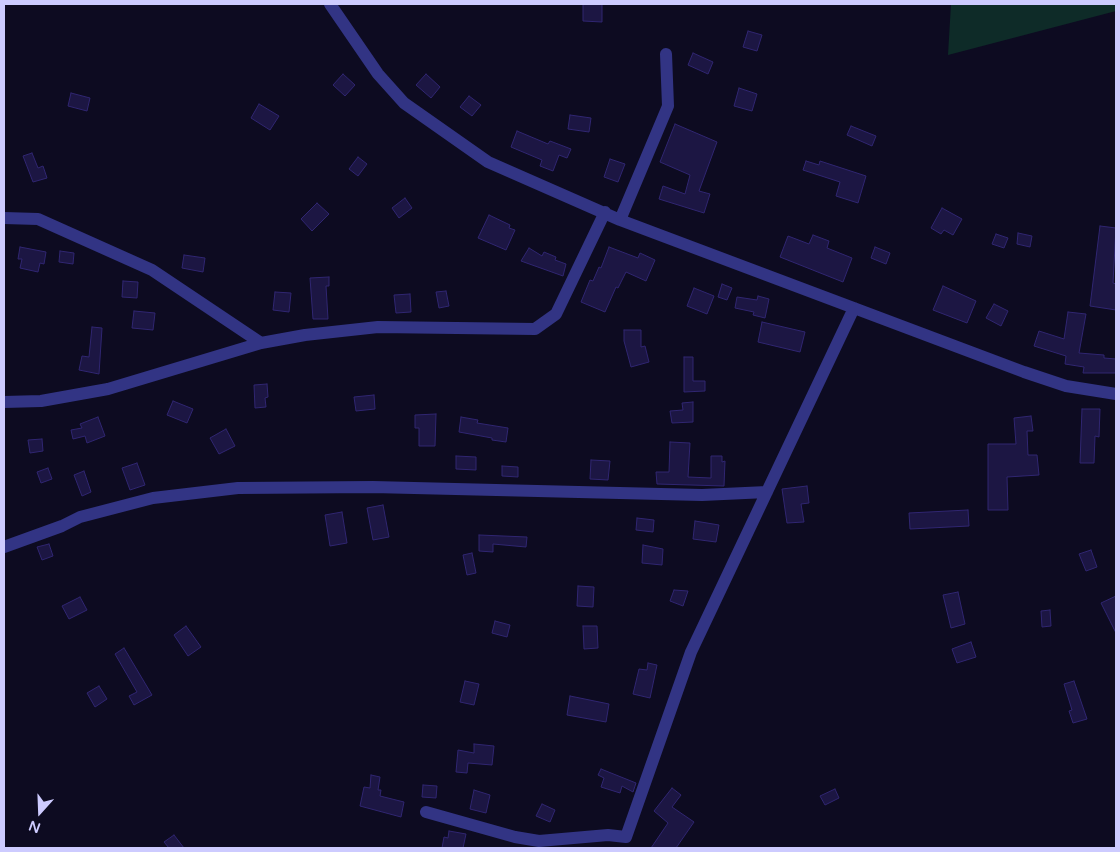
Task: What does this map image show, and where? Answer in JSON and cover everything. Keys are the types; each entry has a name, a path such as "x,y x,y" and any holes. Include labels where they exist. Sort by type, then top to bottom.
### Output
{"street":[{"path":"330,4 378,74 404,103 488,162 620,220 854,308 1066,386 1116,394"},
{"path":"620,220 668,106 666,54"},
{"path":"4,402 41,401 108,389 261,343 305,335 378,327 535,329 556,314 605,212"},
{"path":"4,218 38,219 152,270 261,343"},
{"path":"426,812 514,837 539,841 608,835 626,837 691,652 854,308"},
{"path":"4,547 62,526 80,517 154,498 238,488 373,487 702,495 767,492"}],"green space":[{"path":"951,4 1116,4 1116,11 948,55"}],"building":[{"path":"583,4 602,4 602,22 583,21"},
{"path":"748,31 762,35 757,51 743,47"},
{"path":"693,53 713,62 708,74 688,65"},
{"path":"343,74 355,85 345,96 333,85"},
{"path":"426,74 440,87 431,98 416,85"},
{"path":"739,88 757,94 752,111 734,106"},
{"path":"71,93 90,98 87,111 68,106"},
{"path":"469,96 481,105 472,116 460,107"},
{"path":"259,104 279,116 270,130 251,118"},
{"path":"570,115 591,118 589,132 568,129"},
{"path":"675,124 717,142 699,191 710,194 704,213 659,199 663,186 685,194 690,175 660,162"},
{"path":"851,126 876,136 872,146 847,135"},
{"path":"517,131 548,144 550,141 571,149 567,158 559,155 553,171 540,166 542,160 511,147"},
{"path":"32,153 38,168 43,166 47,178 33,182 23,156"},
{"path":"358,157 367,164 358,176 349,169"},
{"path":"610,159 625,164 618,182 604,177"},
{"path":"806,161 819,165 820,161 866,176 858,203 836,196 840,182 803,170"},
{"path":"405,198 412,208 399,218 392,208"},
{"path":"317,203 329,214 312,231 301,219"},
{"path":"942,208 962,219 953,235 944,230 941,234 931,228"},
{"path":"489,215 510,225 509,228 515,230 506,250 478,238"},
{"path":"1100,226 1116,228 1113,283 1116,284 1116,310 1090,306"},
{"path":"1018,233 1032,236 1030,247 1017,244"},
{"path":"996,234 1008,238 1004,248 992,244"},
{"path":"813,235 829,241 827,248 852,258 843,282 780,257 788,236 809,244"},
{"path":"20,247 46,252 44,264 40,263 38,272 20,268 22,259 18,259"},
{"path":"609,247 638,258 640,253 655,260 646,281 626,272 618,288 616,287 605,312 581,302 590,280 593,281 599,267 601,268"},
{"path":"875,247 890,253 886,264 871,258"},
{"path":"529,248 542,256 544,252 556,257 555,260 566,264 563,276 521,261"},
{"path":"60,251 74,253 73,264 59,262"},
{"path":"184,255 205,258 203,272 182,268"},
{"path":"329,277 329,286 326,286 328,319 313,319 310,278"},
{"path":"123,281 138,282 137,298 122,297"},
{"path":"722,284 732,288 727,300 718,297"},
{"path":"943,286 976,301 967,323 933,310"},
{"path":"694,288 714,296 707,314 687,306"},
{"path":"446,291 449,306 439,308 436,292"},
{"path":"275,292 291,293 289,312 273,310"},
{"path":"410,294 411,312 396,313 394,295"},
{"path":"758,296 769,299 765,318 753,315 754,312 735,308 737,297 757,300"},
{"path":"994,304 1008,311 1001,326 986,318"},
{"path":"134,311 155,313 153,330 132,328"},
{"path":"1068,312 1086,314 1079,353 1104,355 1104,358 1116,359 1116,373 1083,373 1084,367 1065,364 1066,356 1034,346 1039,331 1064,339"},
{"path":"762,322 805,332 800,352 758,342"},
{"path":"92,327 102,328 99,374 79,370 82,356 89,357"},
{"path":"624,330 641,330 641,347 645,346 649,362 631,367 624,341"},
{"path":"684,357 693,357 693,381 705,381 705,391 684,392"},
{"path":"267,384 268,397 265,398 266,407 255,408 254,385"},
{"path":"374,395 375,409 356,411 354,397"},
{"path":"173,401 193,409 187,423 167,415"},
{"path":"693,402 693,422 672,423 670,411 683,410 682,403"},
{"path":"1082,409 1100,409 1099,437 1095,436 1094,463 1080,463"},
{"path":"436,414 435,446 419,446 419,428 415,428 415,415"},
{"path":"1031,416 1033,431 1027,431 1028,455 1037,455 1039,475 1007,477 1008,510 988,510 988,444 1016,444 1014,418"},
{"path":"98,417 105,436 87,443 85,436 73,439 71,430 82,428 80,424"},
{"path":"461,417 478,420 477,423 508,428 506,442 459,432"},
{"path":"226,429 235,446 219,454 210,438"},
{"path":"42,439 43,451 30,453 28,440"},
{"path":"670,442 690,443 688,477 711,478 711,456 722,456 722,462 725,461 724,486 657,484 656,472 669,472"},
{"path":"456,456 476,457 476,470 456,469"},
{"path":"591,460 610,461 608,480 590,479"},
{"path":"137,463 145,485 130,490 122,468"},
{"path":"502,466 518,467 518,477 502,476"},
{"path":"48,468 52,479 41,483 37,472"},
{"path":"84,471 91,492 82,496 74,475"},
{"path":"807,486 809,503 801,504 804,522 787,523 782,489"},
{"path":"383,505 389,537 373,540 367,508"},
{"path":"968,510 969,526 910,529 909,513"},
{"path":"342,512 347,543 330,546 325,515"},
{"path":"637,518 654,520 653,532 636,530"},
{"path":"695,521 719,525 716,542 693,539"},
{"path":"479,535 527,537 526,547 493,544 493,552 479,551"},
{"path":"49,544 53,556 42,560 37,547"},
{"path":"643,545 663,549 662,565 642,563"},
{"path":"1091,550 1097,567 1086,571 1079,554"},
{"path":"472,553 476,573 467,575 463,555"},
{"path":"578,586 594,587 593,607 577,606"},
{"path":"674,590 688,591 683,606 670,601"},
{"path":"958,592 965,624 951,628 943,595"},
{"path":"1116,596 1116,633 1101,603"},
{"path":"80,597 87,610 69,619 62,606"},
{"path":"1050,610 1051,626 1042,627 1041,611"},
{"path":"495,621 510,625 507,637 492,633"},
{"path":"186,626 201,647 188,656 174,635"},
{"path":"583,626 597,626 598,648 584,649"},
{"path":"971,642 976,657 957,663 952,649"},
{"path":"124,648 152,695 134,705 129,696 137,692 115,654"},
{"path":"648,663 657,665 650,698 633,694 639,669 647,670"},
{"path":"465,681 479,684 474,705 460,702"},
{"path":"1074,681 1087,719 1073,723 1069,711 1072,710 1064,684"},
{"path":"99,686 107,699 95,707 87,693"},
{"path":"570,696 609,704 606,722 567,715"},
{"path":"474,744 494,746 492,765 468,763 467,773 456,772 458,750 474,753"},
{"path":"601,769 636,783 633,792 622,786 620,793 601,787 604,778 598,775"},
{"path":"371,775 380,777 378,790 381,790 380,796 404,802 401,817 360,806 364,787 370,788"},
{"path":"423,785 437,786 436,798 422,797"},
{"path":"672,788 681,795 672,807 694,822 676,848 651,848 668,823 654,811"},
{"path":"835,789 839,798 825,805 820,796"},
{"path":"474,790 490,795 486,813 470,809"},
{"path":"542,804 555,810 550,822 536,816"},
{"path":"449,831 466,834 463,848 442,848 444,837 448,838"},
{"path":"174,835 184,848 169,848 164,842"}]}
